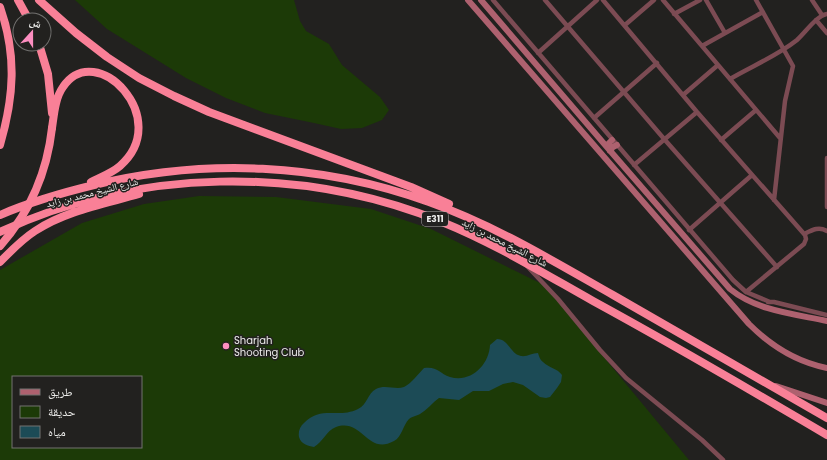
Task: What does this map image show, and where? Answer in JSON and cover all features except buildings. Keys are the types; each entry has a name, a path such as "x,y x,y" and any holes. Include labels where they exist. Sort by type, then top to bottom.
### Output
{"highway":[{"path":"18,0 25,12"},
{"path":"39,0 76,33 107,57 139,78 168,93 209,112 411,187 450,205 488,226"},
{"path":"0,7 5,24 11,57 12,90 0,145"},
{"path":"42,52 49,84 52,106 52,128"},
{"path":"0,246 20,221 34,197 44,170 58,98 63,87 72,78 83,73 95,73 113,80 128,94 136,112 139,126 137,140 127,160 116,170 72,190"},
{"path":"0,137 6,122"},
{"name":"شارع الشيخ محمد بن زايد","path":"0,215 33,202 72,190 126,178 181,170 244,168 286,170 348,179 389,189 430,202 488,226 569,270 827,418"},
{"name":"شارع الشيخ محمد بن زايد","path":"0,232 40,215 73,205 121,193 164,186 207,182 272,183 316,187 358,196 400,207 441,222 481,240 674,345 827,435"},
{"path":"0,262 24,239 47,224 88,208 164,186"}],"main road":[{"path":"468,0 748,324 765,339 783,351 810,363 827,368"},
{"path":"481,0 726,284 741,297 760,306 827,321"},
{"path":"608,149 612,140"},
{"path":"608,149 617,145"},
{"path":"767,384 788,389 827,404"}],"street":[{"path":"493,0 733,280 746,292 770,302 827,314"},
{"path":"545,0 664,140 776,267"},
{"path":"538,52 568,27 596,0"},
{"path":"603,0 806,238 804,244 746,292"},
{"path":"625,25 654,0"},
{"path":"663,0 780,138"},
{"path":"674,14 700,0"},
{"path":"706,0 725,33"},
{"path":"756,0 793,66 786,93 774,200"},
{"path":"730,79 784,49 801,36 816,20 824,15 812,0"},
{"path":"702,46 763,12"},
{"path":"816,20 827,33"},
{"path":"594,118 657,63"},
{"path":"683,95 718,65"},
{"path":"721,140 756,110"},
{"path":"634,165 697,112"},
{"path":"827,158 827,207"},
{"path":"689,230 752,175"},
{"path":"804,234 817,228 827,231"},
{"path":"523,262 558,299 600,350 626,378 702,440 723,460"},
{"path":"760,306 764,303 770,302"}],"green space":[{"path":"75,0 294,0 300,21 306,31 329,44 342,65 380,97 389,110 382,120 362,128 341,129 265,113 226,98 186,78 107,29"},
{"path":"199,196 276,197 371,209 431,229 544,285 689,460 0,460 0,270 82,223 144,204"}],"water":[{"path":"497,339 504,341 517,355 525,356 538,353 542,361 562,375 561,382 550,397 540,397 523,385 513,382 503,384 489,391 473,391 459,400 439,398 423,412 409,419 397,439 385,444 377,444 359,431 345,426 336,427 333,429 314,447 301,441 299,437 300,427 310,418 323,413 344,413 358,409 376,389 383,387 404,387 424,368 435,369 450,377 458,378 472,375 478,371 486,359 490,345"}],"place":[{"name":"Sharjah Shooting Club","path":"226,346"}]}
